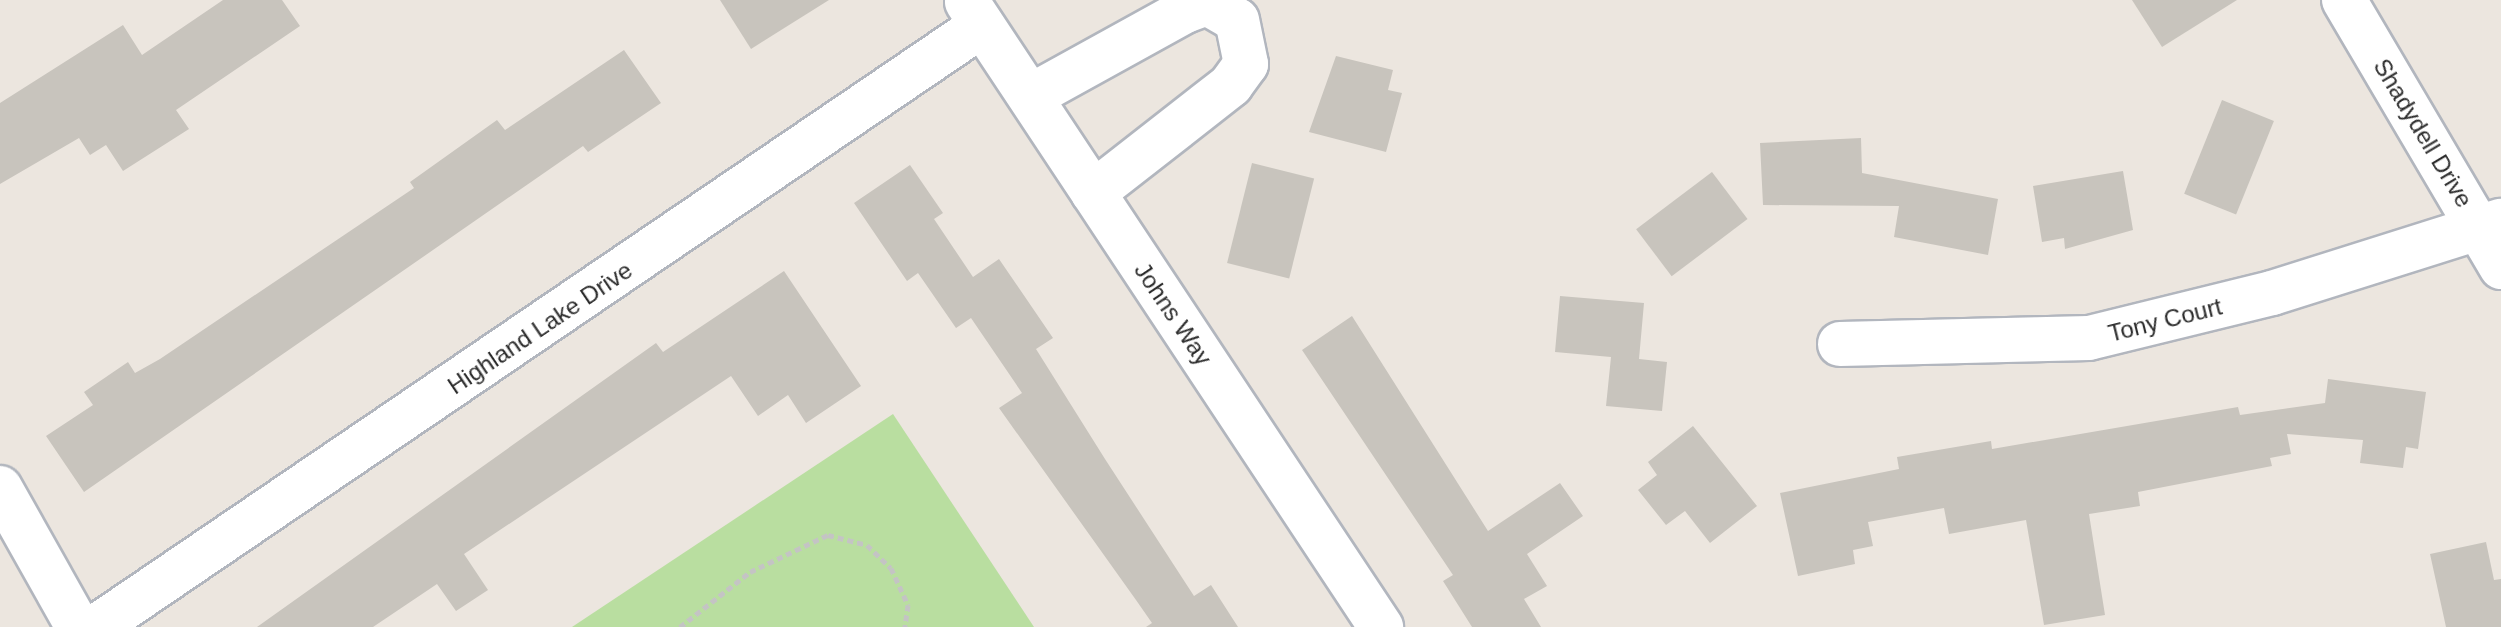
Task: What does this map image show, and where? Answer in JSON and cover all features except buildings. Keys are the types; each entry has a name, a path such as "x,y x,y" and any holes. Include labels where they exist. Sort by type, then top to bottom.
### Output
{"street":[{"name":"Shadydell Drive","path":"2344,0 2490,224 2501,267"},
{"path":"1031,96 1185,11 1207,3 1237,20 1246,64 1231,85 1093,193"},
{"name":"Johns Way","path":"974,13 1381,627"},
{"name":"Highland Lake Drive","path":"96,627 974,13"},
{"name":"Tony Court","path":"1840,344 2089,338 2272,293 2490,224"},
{"path":"0,488 78,627"}],"path":[{"path":"680,627 750,572 828,535 867,545 891,568 908,605 905,627"}],"green space":[{"path":"893,414 1034,627 572,627"}]}
